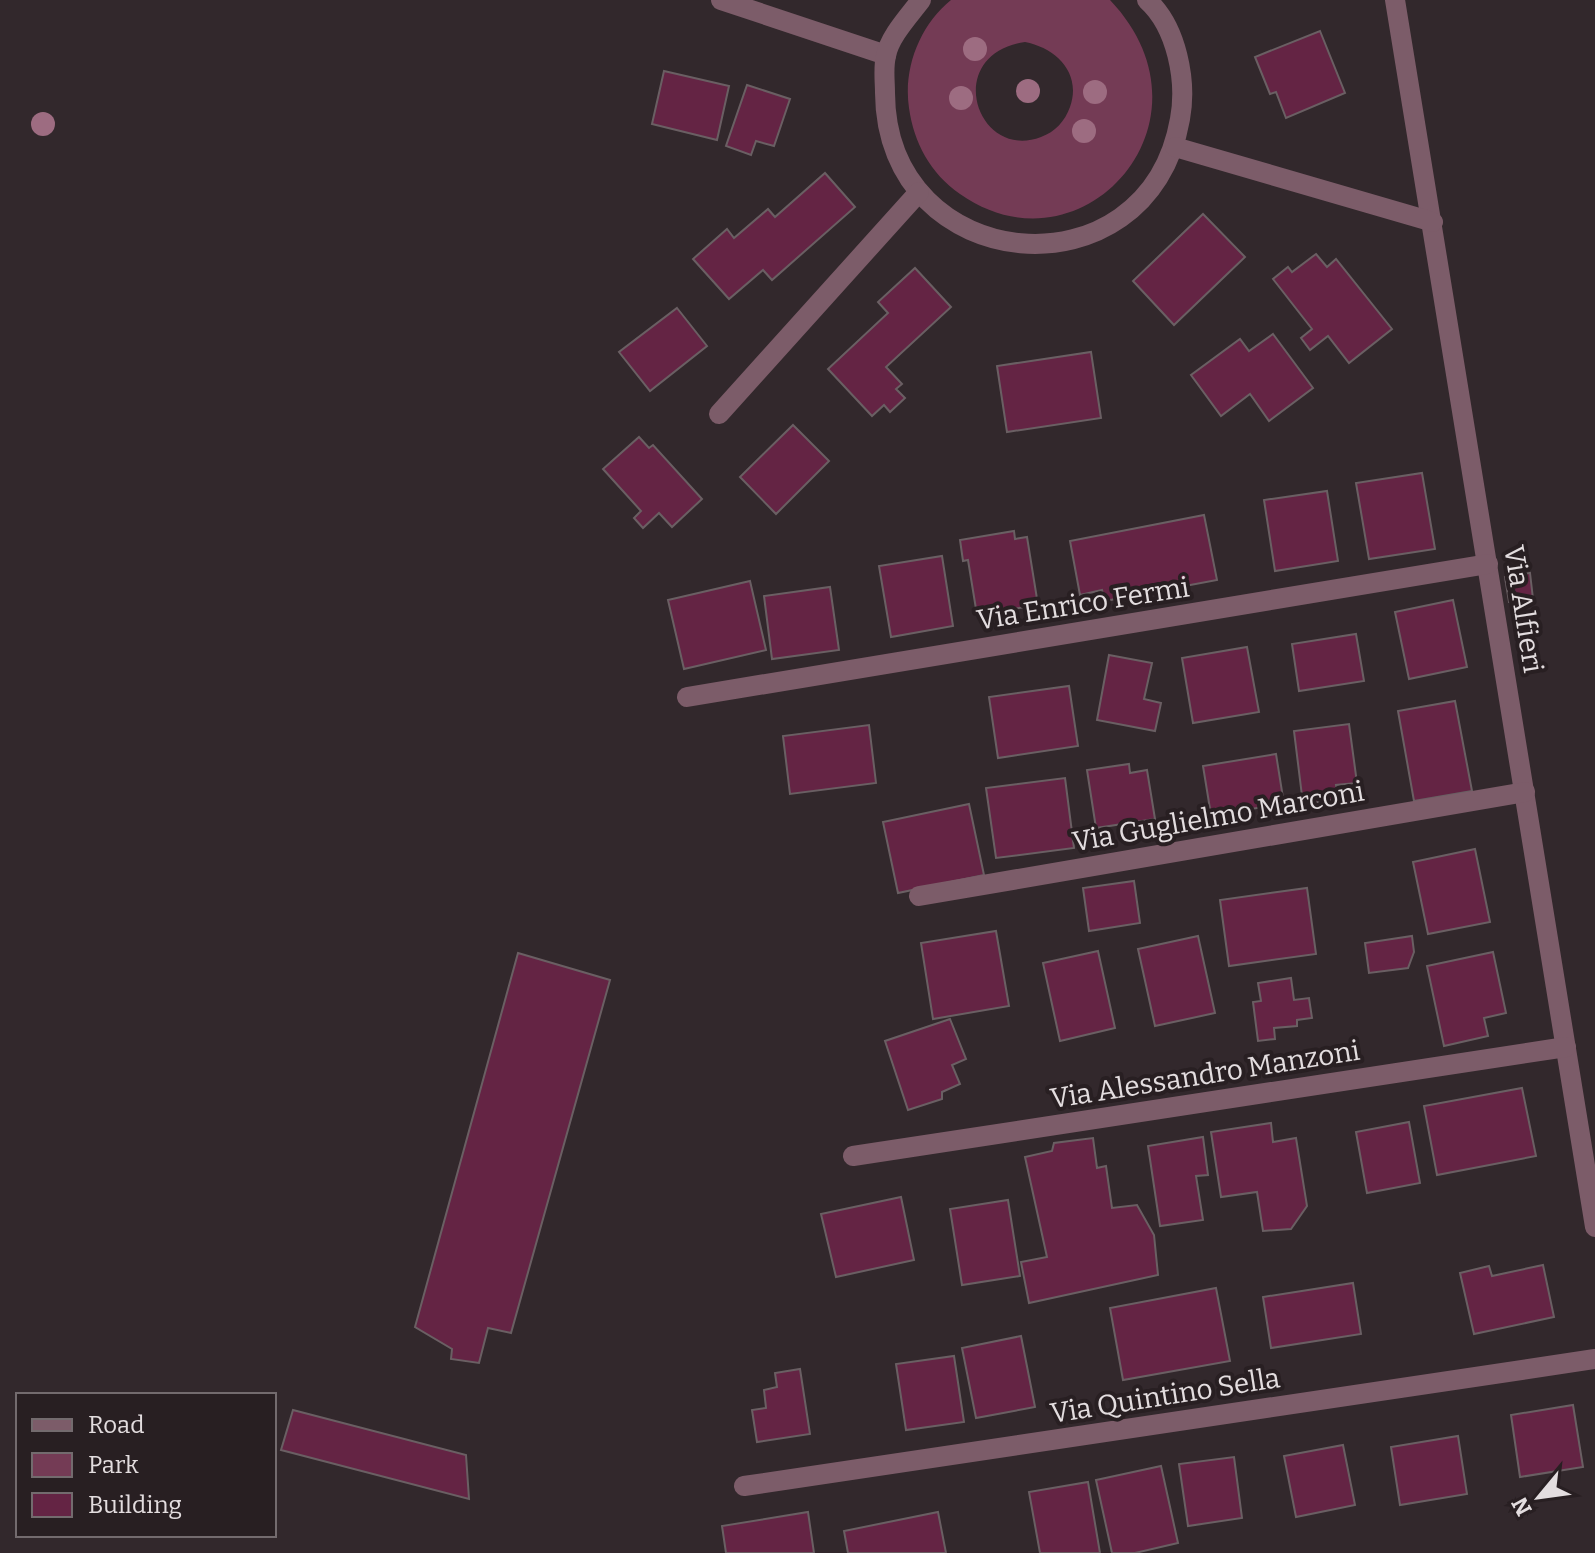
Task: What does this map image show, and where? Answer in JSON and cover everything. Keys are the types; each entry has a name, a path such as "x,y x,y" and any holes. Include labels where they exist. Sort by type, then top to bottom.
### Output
{"street":[{"path":"721,0 886,55"},
{"path":"921,0 886,55 886,116 897,157 919,192 953,222 994,241 1038,246 1082,239 1122,218 1154,187 1175,147 1184,98 1176,49 1147,0"},
{"name":"Via Alfieri","path":"1395,0 1595,1227"},
{"path":"1175,147 1433,222"},
{"path":"719,414 919,192"},
{"name":"Via Enrico Fermi","path":"687,697 1488,564"},
{"name":"Via Guglielmo Marconi","path":"919,896 1525,792"},
{"name":"Via Alessandro Manzoni","path":"853,1156 1566,1047"},
{"name":"Via Quintino Sella","path":"744,1486 1595,1359"}],"green space":[{"path":"951,0 1110,0 1142,47 1152,93 1145,137 1124,175 1091,202 1051,217 1006,215 949,186 932,167 919,145 911,121 908,93 916,48 940,10","holes":["1025,42 1036,45 1064,64 1073,95 1068,112 1055,129 1041,137 1018,141 1000,135 986,121 978,104 976,84 983,66 999,51"]}],"building":[{"path":"1320,31 1345,93 1286,118 1276,92 1270,94 1255,57"},
{"path":"664,71 729,86 717,140 652,124"},
{"path":"747,85 790,99 774,146 756,141 751,155 726,146"},
{"path":"825,173 855,207 772,280 763,270 729,299 693,259 727,229 734,238 768,209 775,217"},
{"path":"1203,214 1245,257 1174,325 1133,281"},
{"path":"1316,254 1327,267 1336,259 1392,329 1349,363 1328,336 1310,350 1301,338 1312,329 1273,279 1288,267 1292,272"},
{"path":"915,268 951,307 886,367 902,384 896,389 905,398 890,412 884,405 872,416 828,369 888,313 878,302"},
{"path":"677,308 707,346 650,391 619,352"},
{"path":"1273,334 1313,388 1269,421 1250,394 1221,416 1191,375 1240,339 1249,351"},
{"path":"1091,352 1101,418 1007,432 997,366"},
{"path":"793,425 829,461 776,514 740,477"},
{"path":"639,437 649,448 653,445 702,499 672,527 659,513 643,528 634,518 641,511 603,469"},
{"path":"1422,473 1435,549 1369,559 1356,483"},
{"path":"1327,491 1338,561 1275,571 1264,500"},
{"path":"1204,515 1217,580 1105,601 1102,590 1080,595 1070,541"},
{"path":"1014,531 1015,539 1027,537 1038,605 977,615 968,560 963,561 960,540"},
{"path":"942,556 953,626 891,637 879,566"},
{"path":"1530,573 1533,599 1509,602 1505,577"},
{"path":"750,581 766,650 684,669 668,600"},
{"path":"830,587 839,650 772,659 764,596"},
{"path":"1453,600 1467,667 1409,679 1395,612"},
{"path":"1356,634 1364,681 1299,691 1292,644"},
{"path":"1247,647 1259,712 1193,723 1182,658"},
{"path":"1109,655 1152,663 1144,699 1161,703 1155,731 1097,720"},
{"path":"1069,686 1078,746 998,758 989,697"},
{"path":"1455,701 1472,791 1414,801 1398,711"},
{"path":"1349,724 1357,783 1336,785 1338,799 1303,804 1294,731"},
{"path":"869,725 876,783 790,794 783,736"},
{"path":"1276,754 1284,804 1211,815 1203,766"},
{"path":"1129,764 1130,773 1147,770 1155,819 1096,828 1087,770"},
{"path":"1065,778 1074,848 996,858 986,788"},
{"path":"969,804 984,875 898,893 883,822"},
{"path":"1475,849 1490,922 1428,934 1413,862"},
{"path":"1134,881 1140,923 1089,931 1083,888"},
{"path":"1307,888 1316,954 1229,966 1220,900"},
{"path":"996,931 1009,1006 933,1019 921,943"},
{"path":"1198,936 1215,1013 1155,1026 1138,949"},
{"path":"1412,936 1414,952 1408,968 1369,973 1365,943"},
{"path":"1098,951 1115,1028 1060,1041 1043,963"},
{"path":"1493,952 1506,1013 1484,1018 1488,1036 1444,1046 1427,966"},
{"path":"518,953 610,980 511,1333 488,1328 479,1363 451,1359 452,1349 415,1327"},
{"path":"1291,978 1294,1000 1309,998 1312,1018 1297,1020 1297,1026 1274,1028 1275,1039 1258,1041 1253,1002 1261,1001 1258,983"},
{"path":"950,1019 966,1059 952,1065 960,1084 942,1092 942,1099 908,1110 885,1041"},
{"path":"1522,1088 1536,1156 1437,1175 1424,1106"},
{"path":"1409,1122 1420,1183 1367,1193 1356,1132"},
{"path":"1271,1123 1273,1142 1296,1138 1307,1206 1291,1229 1263,1231 1257,1192 1221,1197 1211,1132"},
{"path":"1203,1137 1208,1175 1196,1176 1203,1220 1160,1226 1148,1146"},
{"path":"1093,1138 1097,1168 1106,1166 1112,1208 1137,1205 1154,1235 1158,1275 1029,1303 1021,1262 1047,1257 1025,1157 1052,1151 1054,1143"},
{"path":"901,1197 914,1260 836,1277 821,1214"},
{"path":"1008,1200 1020,1276 962,1285 950,1209"},
{"path":"1543,1265 1554,1317 1474,1334 1460,1273 1489,1266 1492,1276"},
{"path":"1353,1283 1361,1334 1271,1348 1263,1297"},
{"path":"1216,1288 1230,1361 1123,1380 1110,1308"},
{"path":"1021,1336 1035,1407 976,1418 962,1348"},
{"path":"954,1356 964,1422 906,1430 896,1364"},
{"path":"800,1369 810,1434 757,1442 752,1410 766,1408 764,1390 777,1387 775,1373"},
{"path":"1573,1405 1583,1467 1520,1477 1511,1415"},
{"path":"293,1410 466,1455 469,1499 281,1450"},
{"path":"1458,1436 1467,1494 1400,1505 1391,1447"},
{"path":"1343,1445 1355,1505 1296,1517 1284,1456"},
{"path":"1234,1457 1242,1518 1188,1526 1179,1464"},
{"path":"1161,1466 1178,1543 1135,1553 1112,1553 1096,1480"},
{"path":"1088,1482 1100,1553 1040,1553 1029,1492"},
{"path":"808,1512 814,1553 726,1553 722,1526"},
{"path":"938,1512 946,1553 848,1553 844,1531"}]}
